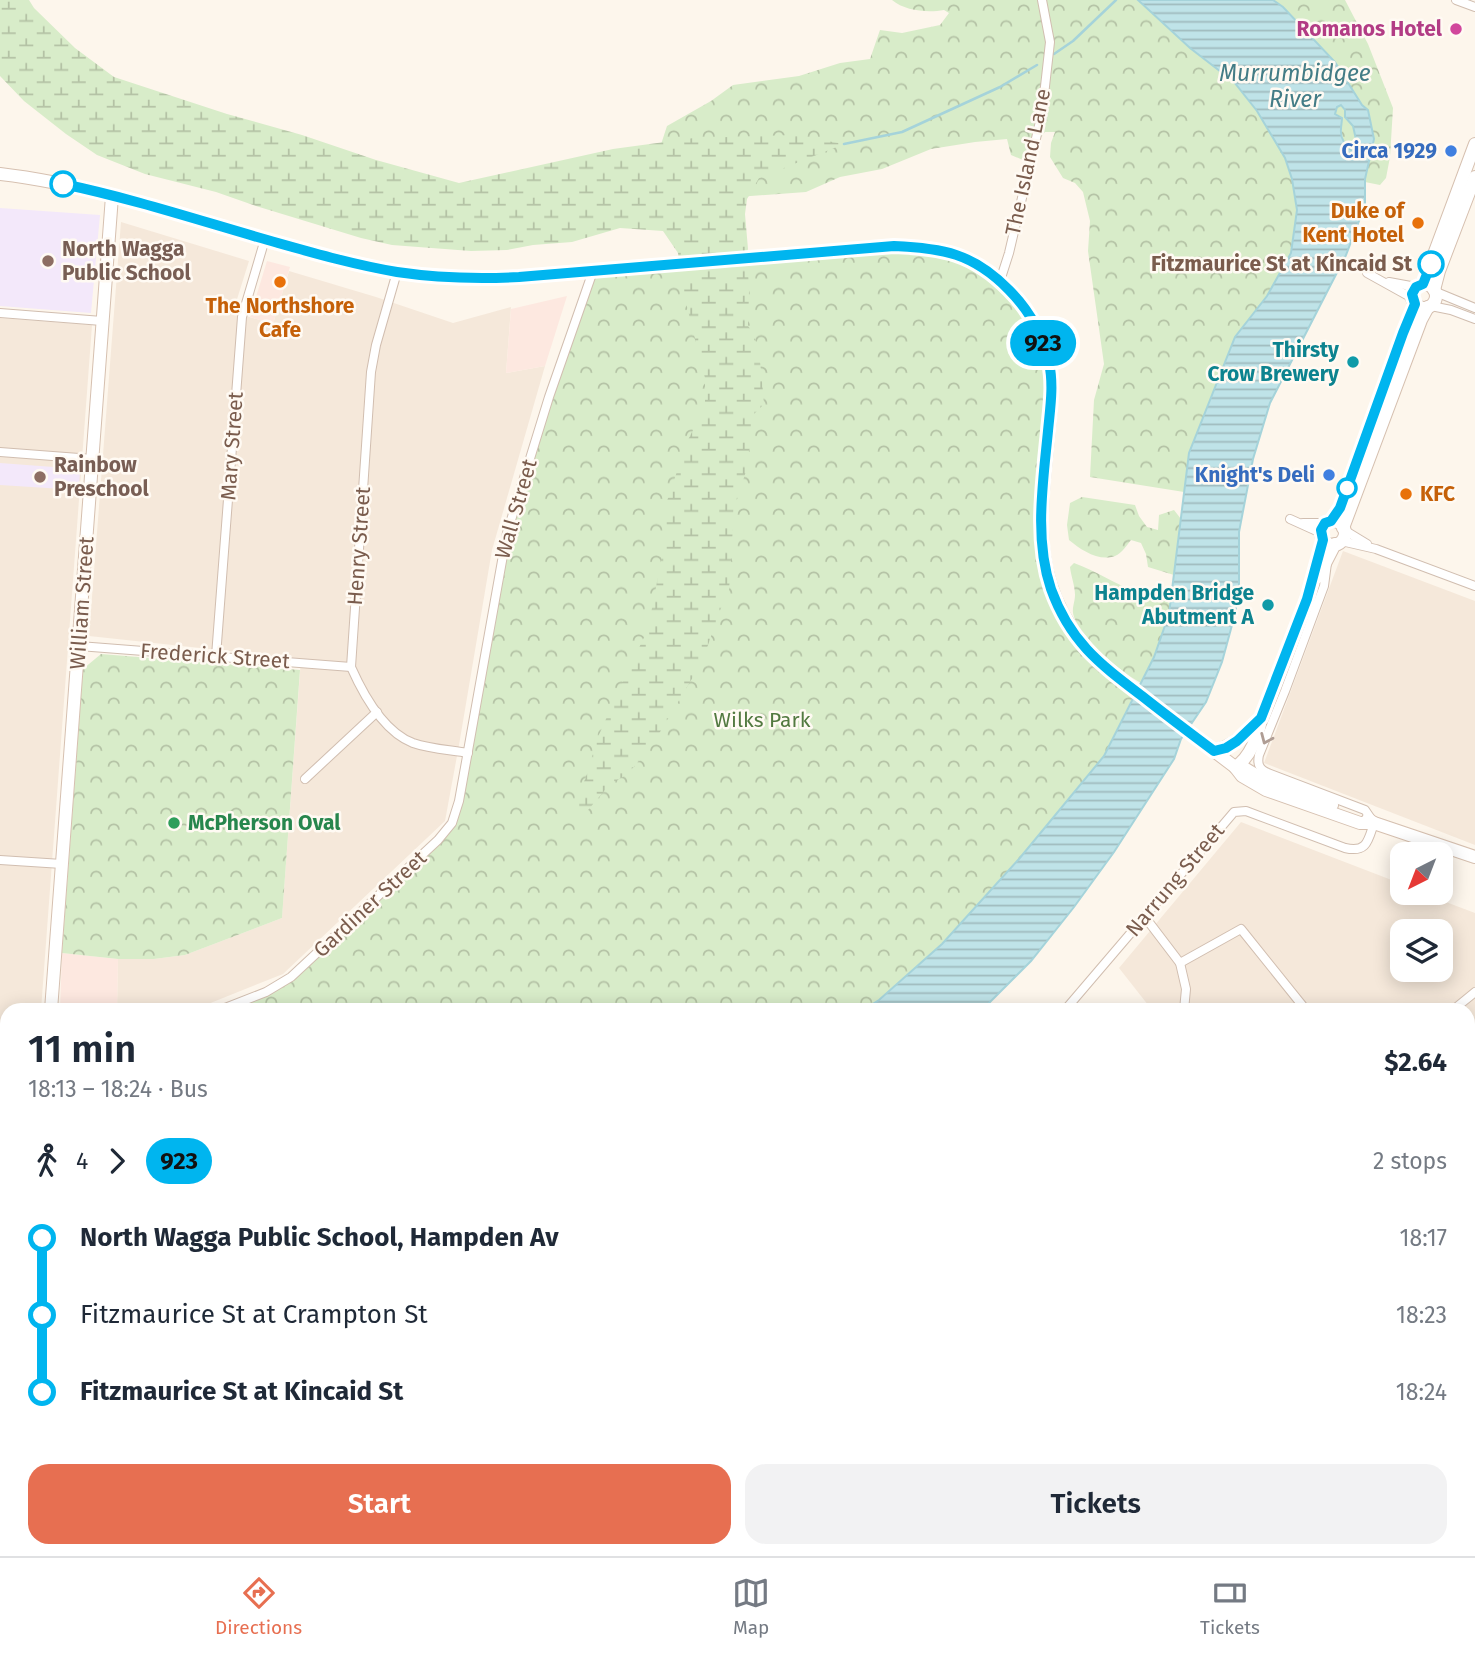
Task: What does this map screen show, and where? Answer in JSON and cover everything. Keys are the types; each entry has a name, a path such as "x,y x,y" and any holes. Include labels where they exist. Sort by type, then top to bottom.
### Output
{"main road":[{"path":"1210,749 1226,748 1257,723 1386,399 1421,320 1424,296 1475,144"},
{"path":"0,174 47,181 112,196 336,259 397,272 444,277 482,278 593,271 894,246 939,249 962,257 982,267 1018,299 1043,342 1049,363 1051,386 1041,499 1043,552 1051,588 1072,630 1100,664 1235,767 1242,776 1266,790 1360,823 1374,823 1475,857"},
{"path":"1424,296 1436,280 1475,177"},
{"name":"William Street","path":"52,1003 112,196"},
{"path":"1307,599 1328,559 1333,533"},
{"path":"1235,767 1242,762 1259,731 1257,723"}],"street":[{"name":"The Island Lane","path":"1000,281 1042,113 1050,42 1042,0"},
{"path":"1456,0 1475,7"},
{"name":"Mary Street","path":"216,656 242,317 265,239"},
{"name":"Wall Street","path":"468,753 507,533 545,409 593,271"},
{"name":"Henry Street","path":"351,667 371,372 397,272"},
{"path":"1367,273 1475,319"},
{"path":"1424,296 1475,309"},
{"path":"0,313 103,321"},
{"path":"0,452 92,458"},
{"path":"1294,521 1475,586"},
{"path":"1328,559 1324,586 1259,755 1258,764 1268,773 1365,810 1374,823"},
{"name":"Frederick Street","path":"79,646 351,667"},
{"path":"351,667 367,698 398,734 415,744 468,753"},
{"path":"305,779 377,712"},
{"name":"Gardiner Street","path":"238,1003 266,992 291,977 438,840 452,823 456,813 468,753"},
{"name":"Narrung Street","path":"1071,1003 1228,816 1236,811 1246,811 1350,849 1364,847 1374,823"},
{"path":"0,860 62,864"},
{"path":"1145,918 1180,963 1186,989 1185,1003"},
{"path":"1180,963 1241,929 1300,1003"},
{"path":"1461,1003 1475,992"}],"shaded area":[{"name":"North Wagga Public School","path":"0,208 100,215 91,313 0,306"},
{"path":"121,222 249,261 233,312 273,324 289,271 453,323 511,307 506,373 545,366 492,550 445,821 283,974 210,1003 117,1003 118,959 154,959 185,955 282,918 301,659 89,636"},
{"path":"267,261 290,267 273,324 250,317"},
{"path":"567,296 545,366 506,373 511,309"},
{"path":"0,318 92,325 42,1003 0,1003"},
{"name":"Rainbow Preschool","path":"0,463 80,469 79,490 0,485"},
{"path":"1343,551 1475,601 1475,845 1264,763"},
{"path":"1241,822 1390,879 1390,905 1453,905 1475,913 1475,1003 1146,1003 1119,968"},
{"path":"62,953 118,959 117,1003 60,1003"}],"green space":[{"path":"0,0 29,0 75,48 114,77 376,160 459,183 613,149 694,138 793,135 844,144 759,178 747,199 745,214 748,326 756,341 764,404 753,415 747,468 734,509 729,591 702,662 648,752 626,775 610,784 583,816 573,816 576,802 595,744 648,629 666,535 666,504 687,442 705,406 705,378 683,291 678,253 663,231 620,228 572,242 507,250 471,251 392,245 361,238 216,192 145,174 97,155 24,101 0,76"},
{"path":"892,0 1138,0 1190,48 1234,82 1257,111 1285,158 1297,210 1291,253 1267,296 1235,337 1189,453 1184,492 1090,477 1094,400 1104,364 1088,251 1090,221 1083,192 1075,183 1063,178 1050,157 1055,132 1045,132 1023,160 1011,155 1007,139 975,142 931,149 882,169 840,177 806,192 737,197 648,184 667,126 733,85 799,76 840,63 870,59 880,30 902,33 940,25 949,13 944,10 910,9"},
{"path":"1273,0 1345,0 1368,44 1393,108 1390,157 1386,178 1380,185 1365,182 1368,110 1283,7"},
{"path":"1341,105 1353,126 1357,144 1353,151 1343,140 1339,119 1335,115 1337,107"},
{"name":"Wilks Park","path":"874,247 962,257 1018,299 1049,364 1043,544 1065,619 1134,695 1104,756 1019,859 942,944 874,1003 237,1003 280,985 452,823 502,556 593,271"},
{"path":"1082,497 1135,505 1147,527 1158,530 1159,515 1174,510 1181,519 1174,575 1148,567 1141,543 1131,540 1118,555 1103,557 1085,551 1069,540 1067,525 1070,503"},
{"path":"1074,563 1129,589 1170,603 1159,644 1141,683 1103,654 1079,626 1073,611 1075,592 1070,567"},
{"name":"McPherson Oval","path":"101,654 300,670 282,918 185,955 154,959 118,959 62,953 83,669"}],"water":[{"name":"Murrumbidgee River","path":"1138,0 1273,0 1283,7 1335,62 1362,105 1368,110 1374,139 1365,179 1365,205 1346,255 1270,403 1253,459 1239,532 1239,588 1222,662 1206,702 1181,739 1174,759 1114,852 1031,961 989,1003 874,1003 942,944 1019,859 1104,756 1154,657 1169,614 1189,453 1235,337 1267,296 1291,253 1297,210 1285,158 1257,111 1234,82 1190,48","holes":["1341,105 1345,110 1345,117 1353,126 1357,144 1353,151 1343,139 1342,118 1335,114 1337,107"]}],"waterway":[{"path":"1054,54 1073,41 1116,0"},
{"path":"844,144 902,132 1000,87 1037,65"}],"bus line":[{"name":"923","path":"63,184 336,259 397,272 444,277 519,277 894,246 939,249 962,257 982,267 1018,299 1032,319 1049,363 1051,406 1041,499 1043,544 1051,588 1065,619 1081,643 1100,664 1214,751 1237,741 1261,718 1307,599 1323,540 1321,530 1340,508 1415,304 1412,294 1416,287 1423,284 1431,264"}],"place":[{"name":"Romanos Hotel","path":"1456,29"},
{"name":"Circa 1929","path":"1451,151"},
{"name":"Duke of Kent Hotel","path":"1418,223"},
{"name":"North Wagga Public School","path":"48,261"},
{"name":"Fitzmaurice St at Kincaid St","path":"1431,264"},
{"name":"The Northshore Cafe","path":"280,282"},
{"name":"Thirsty Crow Brewery","path":"1353,362"},
{"name":"Knight's Deli","path":"1329,475"},
{"name":"Rainbow Preschool","path":"40,477"},
{"name":"KFC","path":"1406,494"},
{"name":"Hampden Bridge Abutment A","path":"1268,605"},
{"name":"McPherson Oval","path":"174,823"}]}
